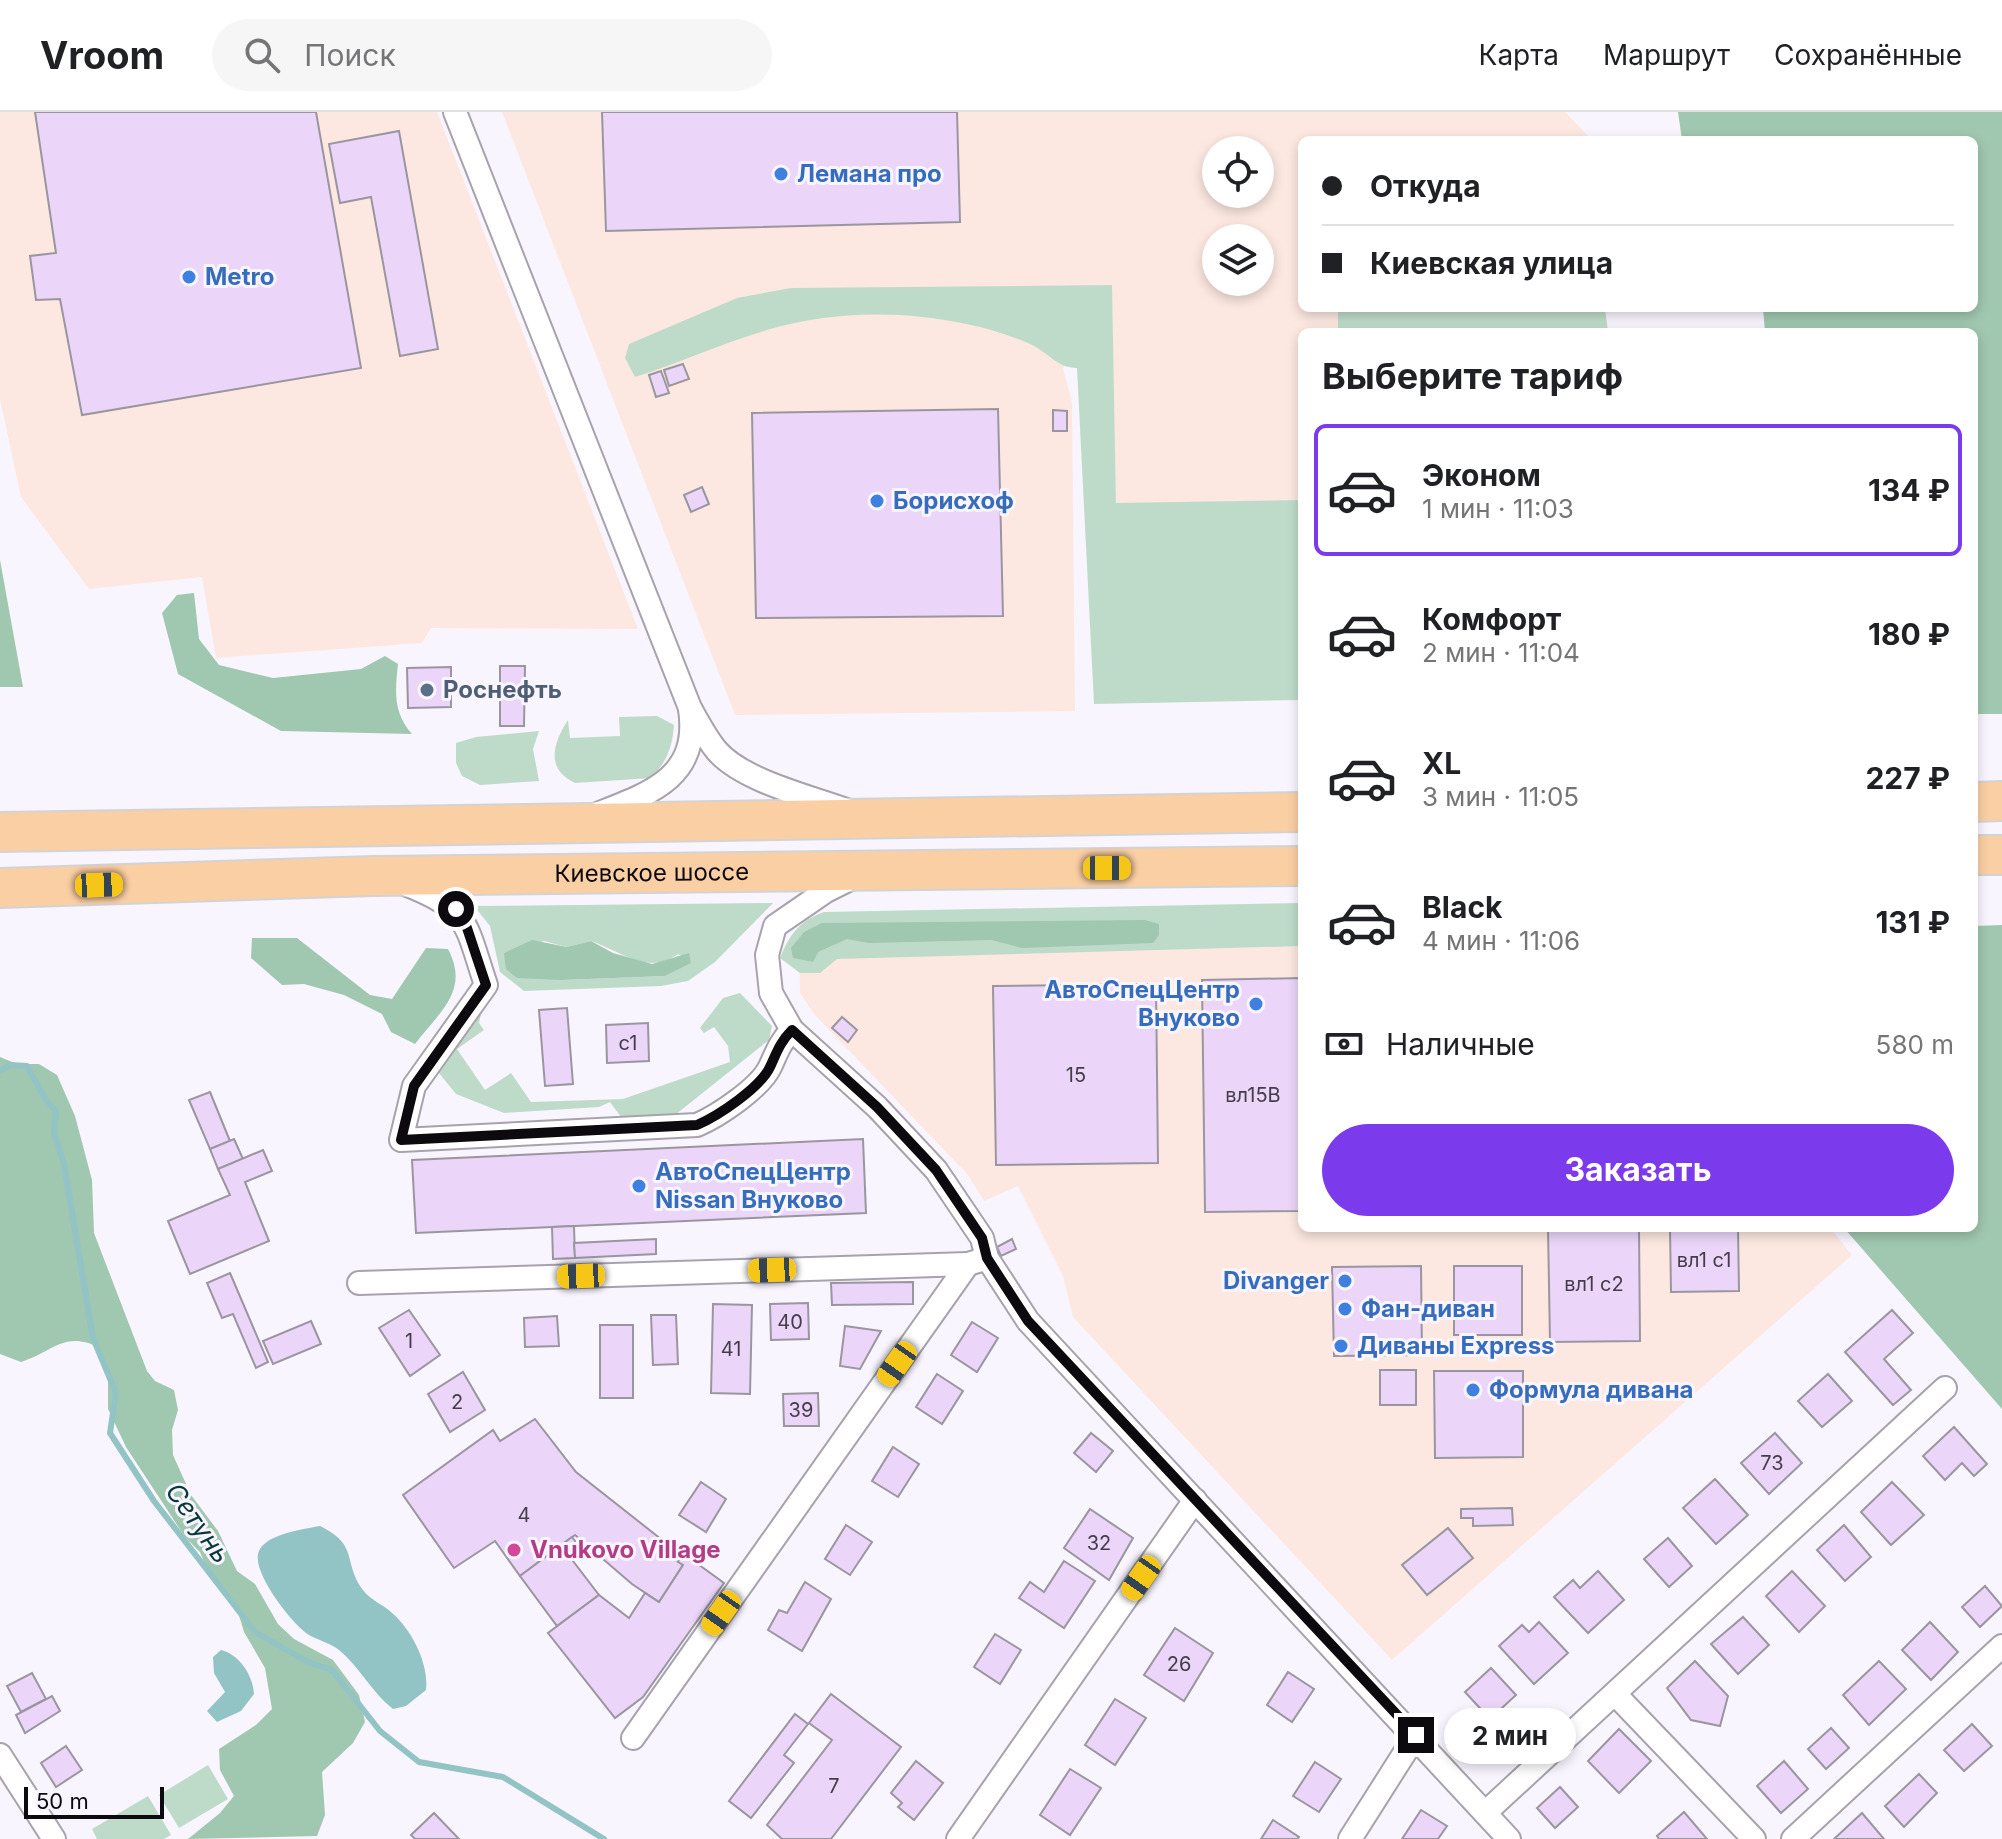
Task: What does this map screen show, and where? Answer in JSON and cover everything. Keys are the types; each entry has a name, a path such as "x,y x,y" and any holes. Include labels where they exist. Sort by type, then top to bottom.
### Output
{"highway":[{"path":"1978,802 2002,801"},
{"path":"3,832 1298,812"},
{"path":"1978,855 2002,855"},
{"name":"Киевское шоссе","path":"4,888 373,876 1298,866"}],"street":[{"path":"455,112 690,708 717,751 740,768 869,818"},
{"path":"574,823 643,794 677,772 691,746 690,708"},
{"path":"633,1738 978,1261 982,1238 936,1170 877,1107 792,1030 771,993 767,955 775,926 826,891 873,870"},
{"path":"373,876 439,897 456,909 464,919 486,985 414,1086 401,1140 697,1125 716,1117 763,1077 780,1043 792,1030"},
{"path":"359,1283 978,1261"},
{"path":"978,1261 1028,1321 1416,1735 1509,1839"},
{"path":"1485,1813 1945,1388"},
{"path":"958,1839 1195,1500"},
{"path":"1793,1839 2002,1646"},
{"path":"1615,1694 1754,1839"},
{"path":"1350,1839 1416,1735"},
{"path":"0,1755 54,1839"}],"shaded area":[{"path":"0,112 437,112 638,629 431,628 422,643 216,658 202,577 89,589 21,497 0,399"},
{"path":"502,112 1565,112 1588,136 1298,136 1298,312 1338,312 1338,328 1298,328 1298,500 1116,504 1112,304 1063,368 1072,403 1075,711 735,715"},
{"path":"1298,943 1298,1232 1833,1232 1852,1255 1392,1660 1073,1317 1063,1276 1018,1186 984,1201 968,1175 814,1014 800,993 799,958"}],"green space":[{"path":"1678,112 2002,112 2002,714 1978,714 1978,328 1765,328 1763,312 1978,312 1978,136 1681,136"},
{"path":"1112,285 1116,503 1298,500 1298,700 1094,704 1077,368 1058,363 1036,347 990,330 942,319 866,315 816,319 767,330 635,377 625,358 629,344 737,298 791,288"},
{"path":"1338,312 1606,312 1608,328 1338,328"},
{"path":"0,560 23,687 0,687"},
{"path":"194,593 199,639 219,665 273,678 361,669 385,656 398,664 398,710 412,734 281,731 178,674 162,613 177,595"},
{"path":"657,716 674,725 668,754 651,778 575,783 559,770 556,746 568,720 570,738 620,736 619,717"},
{"path":"539,731 533,749 539,781 480,785 462,776 456,763 456,743 476,737"},
{"path":"773,903 715,962 688,981 661,986 524,991 500,972 490,926 474,906","holes":["544,941 567,947 591,941 634,960 656,963 678,954 691,962 665,976 562,980 504,953"]},
{"path":"1298,903 1298,946 837,959 820,973 800,973 780,958 796,929 824,912"},
{"path":"1145,920 1159,924 1159,935 1153,943 1022,948 992,940 869,943 847,939 818,952 813,962 793,958 791,948 804,932 822,923"},
{"path":"2002,925 2002,1409 1847,1232 1978,1232 1978,926"},
{"path":"252,938 297,938 370,995 392,999 426,948 448,949 456,977 454,989 442,1011 415,1044 391,1032 382,1014 344,995 304,984 282,985 251,958"},
{"path":"532,940 567,947 591,941 613,953 652,964 689,953 691,963 665,976 562,980 517,978 506,969 504,953"},
{"path":"740,993 772,1026 769,1040 675,1115 621,1117 610,1102 599,1107 504,1113 456,1094 430,1062 482,1010 479,1023 484,1030 457,1049 485,1090 511,1073 531,1102 623,1099 730,1062 728,1046 714,1027 704,1033 700,1028 723,998"},
{"path":"0,1057 17,1064 39,1064 57,1075 75,1116 92,1180 94,1233 147,1371 155,1381 174,1390 178,1410 172,1430 173,1455 191,1495 218,1531 237,1571 255,1584 278,1624 294,1639 333,1660 359,1695 365,1722 353,1743 322,1772 325,1815 317,1836 188,1839 220,1813 234,1796 220,1770 219,1749 256,1725 272,1709 265,1668 244,1632 238,1612 211,1579 200,1552 185,1537 126,1447 108,1409 108,1368 100,1348 78,1341 68,1342 21,1362 0,1354"},
{"path":"208,1765 228,1799 179,1828 159,1795"},
{"path":"148,1796 171,1835 164,1839 97,1839 92,1829"}],"water":[{"path":"320,1526 341,1540 363,1590 399,1620 418,1648 425,1669 426,1690 406,1706 393,1709 339,1650 306,1633 282,1607 260,1570 259,1551 269,1540"},
{"path":"221,1650 234,1656 244,1666 254,1694 241,1711 217,1722 207,1711 225,1692 214,1673 213,1657"}],"building":[{"name":"Metro","path":"35,112 316,112 361,368 82,415 60,299 36,300 30,256 56,253"},
{"name":"Лемана про","path":"602,112 957,112 960,222 606,231"},
{"path":"399,131 438,349 400,356 371,197 340,203 329,144"},
{"path":"683,364 689,379 669,386 664,370"},
{"path":"661,371 669,393 656,397 649,375"},
{"name":"Борисхоф","path":"998,409 1003,616 756,618 752,413"},
{"path":"1053,410 1067,411 1067,431 1053,431"},
{"path":"702,487 709,504 691,512 684,495"},
{"path":"500,666 525,666 524,726 500,726"},
{"path":"451,667 451,707 408,708 407,668"},
{"path":"1298,978 1298,1211 1205,1212 1202,980"},
{"path":"1156,984 1158,1163 996,1165 993,986"},
{"path":"567,1008 573,1084 545,1086 539,1010"},
{"path":"842,1017 857,1030 848,1042 832,1028"},
{"path":"648,1023 649,1061 607,1063 606,1025"},
{"path":"210,1092 230,1141 210,1149 189,1100"},
{"path":"234,1139 243,1159 218,1169 210,1149"},
{"name":"АвтоСпецЦентр Nissan Внуково","path":"863,1139 866,1213 416,1233 412,1160"},
{"path":"263,1150 272,1171 245,1182 269,1241 190,1274 168,1221 230,1195 218,1169"},
{"path":"574,1226 575,1258 553,1259 552,1227"},
{"path":"1548,1232 1639,1232 1640,1341 1550,1342"},
{"path":"1670,1232 1738,1232 1739,1291 1671,1292"},
{"path":"656,1239 656,1254 575,1258 574,1243"},
{"path":"1012,1239 1016,1249 1001,1256 997,1247"},
{"path":"1421,1266 1422,1355 1334,1356 1332,1267"},
{"path":"1454,1266 1522,1266 1522,1335 1454,1335"},
{"path":"230,1273 268,1362 256,1368 233,1314 222,1318 207,1283"},
{"path":"913,1282 913,1304 832,1305 831,1283"},
{"path":"808,1303 809,1339 771,1340 770,1304"},
{"path":"713,1304 752,1305 750,1394 711,1393"},
{"path":"409,1310 440,1355 410,1376 379,1328"},
{"path":"1892,1310 1913,1333 1884,1359 1911,1390 1893,1405 1845,1352"},
{"path":"651,1315 676,1315 678,1364 653,1365"},
{"path":"557,1316 559,1346 525,1347 524,1318"},
{"path":"311,1321 321,1344 273,1364 263,1341"},
{"path":"972,1322 998,1338 977,1372 951,1355"},
{"path":"600,1325 633,1325 633,1398 600,1398"},
{"path":"845,1326 881,1331 860,1369 840,1366"},
{"path":"1380,1370 1416,1370 1416,1405 1380,1405"},
{"path":"1434,1371 1523,1371 1523,1457 1435,1458"},
{"path":"463,1372 485,1410 450,1432 428,1394"},
{"path":"937,1374 963,1391 942,1424 916,1407"},
{"path":"1828,1374 1852,1401 1822,1427 1798,1401"},
{"path":"818,1393 819,1426 784,1426 783,1394"},
{"path":"535,1419 576,1472 671,1547 667,1553 683,1565 659,1602 632,1584 575,1535 520,1576 495,1541 454,1568 403,1495 493,1430 500,1441"},
{"path":"1954,1427 1987,1464 1974,1476 1962,1463 1945,1480 1923,1456"},
{"path":"1091,1433 1113,1451 1096,1472 1074,1453"},
{"path":"1775,1433 1802,1463 1769,1494 1741,1463"},
{"path":"893,1447 919,1464 898,1497 872,1481"},
{"path":"1715,1479 1748,1515 1716,1544 1683,1508"},
{"path":"701,1482 726,1499 706,1532 679,1515"},
{"path":"1892,1482 1924,1515 1891,1545 1861,1512"},
{"path":"1512,1508 1513,1525 1473,1526 1473,1518 1461,1518 1461,1509"},
{"path":"1090,1509 1133,1538 1109,1580 1064,1548"},
{"path":"846,1525 872,1542 850,1575 825,1559"},
{"path":"1844,1525 1871,1557 1845,1581 1817,1550"},
{"path":"1448,1528 1473,1558 1427,1595 1402,1565"},
{"path":"572,1537 584,1553 573,1561 599,1595 557,1626 520,1576"},
{"path":"1668,1538 1692,1566 1669,1587 1644,1559"},
{"path":"684,1554 724,1583 643,1697 615,1718 548,1633 599,1595 629,1618 645,1593 659,1602 683,1565 678,1562"},
{"path":"1064,1561 1095,1581 1064,1628 1019,1598 1030,1582 1044,1592"},
{"path":"1598,1571 1624,1600 1588,1633 1554,1597 1573,1580 1580,1588"},
{"path":"1792,1571 1825,1606 1799,1632 1766,1596"},
{"path":"805,1582 831,1599 802,1651 768,1630 779,1610 787,1613"},
{"path":"1985,1586 2002,1606 1980,1627 1962,1607"},
{"path":"1743,1617 1769,1645 1738,1674 1711,1644"},
{"path":"1539,1622 1568,1653 1534,1684 1499,1646 1522,1625 1529,1632"},
{"path":"1930,1622 1958,1652 1931,1680 1902,1650"},
{"path":"1175,1628 1213,1653 1184,1701 1144,1675"},
{"path":"995,1634 1021,1650 1000,1684 974,1667"},
{"path":"1695,1661 1728,1696 1720,1726 1691,1720 1667,1688"},
{"path":"1879,1661 1906,1689 1869,1725 1843,1695"},
{"path":"1491,1668 1516,1695 1490,1719 1465,1692"},
{"path":"1288,1672 1314,1689 1292,1722 1267,1705"},
{"path":"32,1673 46,1699 21,1712 7,1686"},
{"path":"831,1694 901,1747 831,1839 782,1839 767,1825 832,1740 809,1723"},
{"path":"52,1696 60,1711 25,1733 16,1715"},
{"path":"1115,1699 1146,1718 1115,1765 1085,1745"},
{"path":"795,1714 808,1724 784,1755 794,1763 751,1818 729,1801"},
{"path":"1972,1724 1992,1746 1964,1771 1944,1750"},
{"path":"1831,1728 1849,1748 1826,1769 1808,1749"},
{"path":"1619,1729 1651,1761 1619,1793 1588,1761"},
{"path":"66,1746 82,1770 56,1787 41,1763"},
{"path":"916,1761 943,1783 914,1820 898,1807 902,1803 891,1793"},
{"path":"1784,1761 1808,1789 1781,1813 1757,1786"},
{"path":"1315,1762 1341,1779 1319,1812 1293,1796"},
{"path":"1070,1769 1101,1788 1070,1835 1040,1815"},
{"path":"1919,1774 1937,1793 1904,1827 1885,1806"},
{"path":"1560,1787 1578,1807 1555,1828 1537,1808"},
{"path":"1421,1810 1447,1826 1438,1839 1402,1839"},
{"path":"1684,1812 1707,1839 1659,1839 1657,1836"},
{"path":"434,1813 459,1839 415,1839 411,1835"},
{"path":"1862,1813 1884,1839 1834,1839"},
{"path":"1273,1820 1299,1837 1261,1839"}],"waterway":[{"name":"Сетунь","path":"0,1071 10,1065 27,1066 47,1102 56,1111 54,1133 64,1164 93,1338 116,1393 110,1433 154,1501 255,1632 308,1662 332,1670 380,1731 419,1762 503,1777 604,1839"}],"place":[{"name":"Лемана про","path":"781,174"},
{"name":"Metro","path":"189,277"},
{"name":"Борисхоф","path":"877,501"},
{"name":"Роснефть","path":"427,690"},
{"name":"АвтоСпецЦентр Внуково","path":"1256,1004"},
{"name":"АвтоСпецЦентр Nissan Внуково","path":"639,1186"},
{"name":"Divanger","path":"1345,1281"},
{"name":"Фан-диван","path":"1345,1309"},
{"name":"Диваны Express","path":"1341,1346"},
{"name":"Формула дивана","path":"1473,1390"},
{"name":"Vnukovo Village","path":"514,1550"}],"route":[{"path":"456,909 464,919 486,985 414,1086 401,1140 697,1125 716,1117 763,1077 780,1043 792,1030 877,1107 936,1170 982,1238 987,1258 1028,1321 1416,1735"}]}
